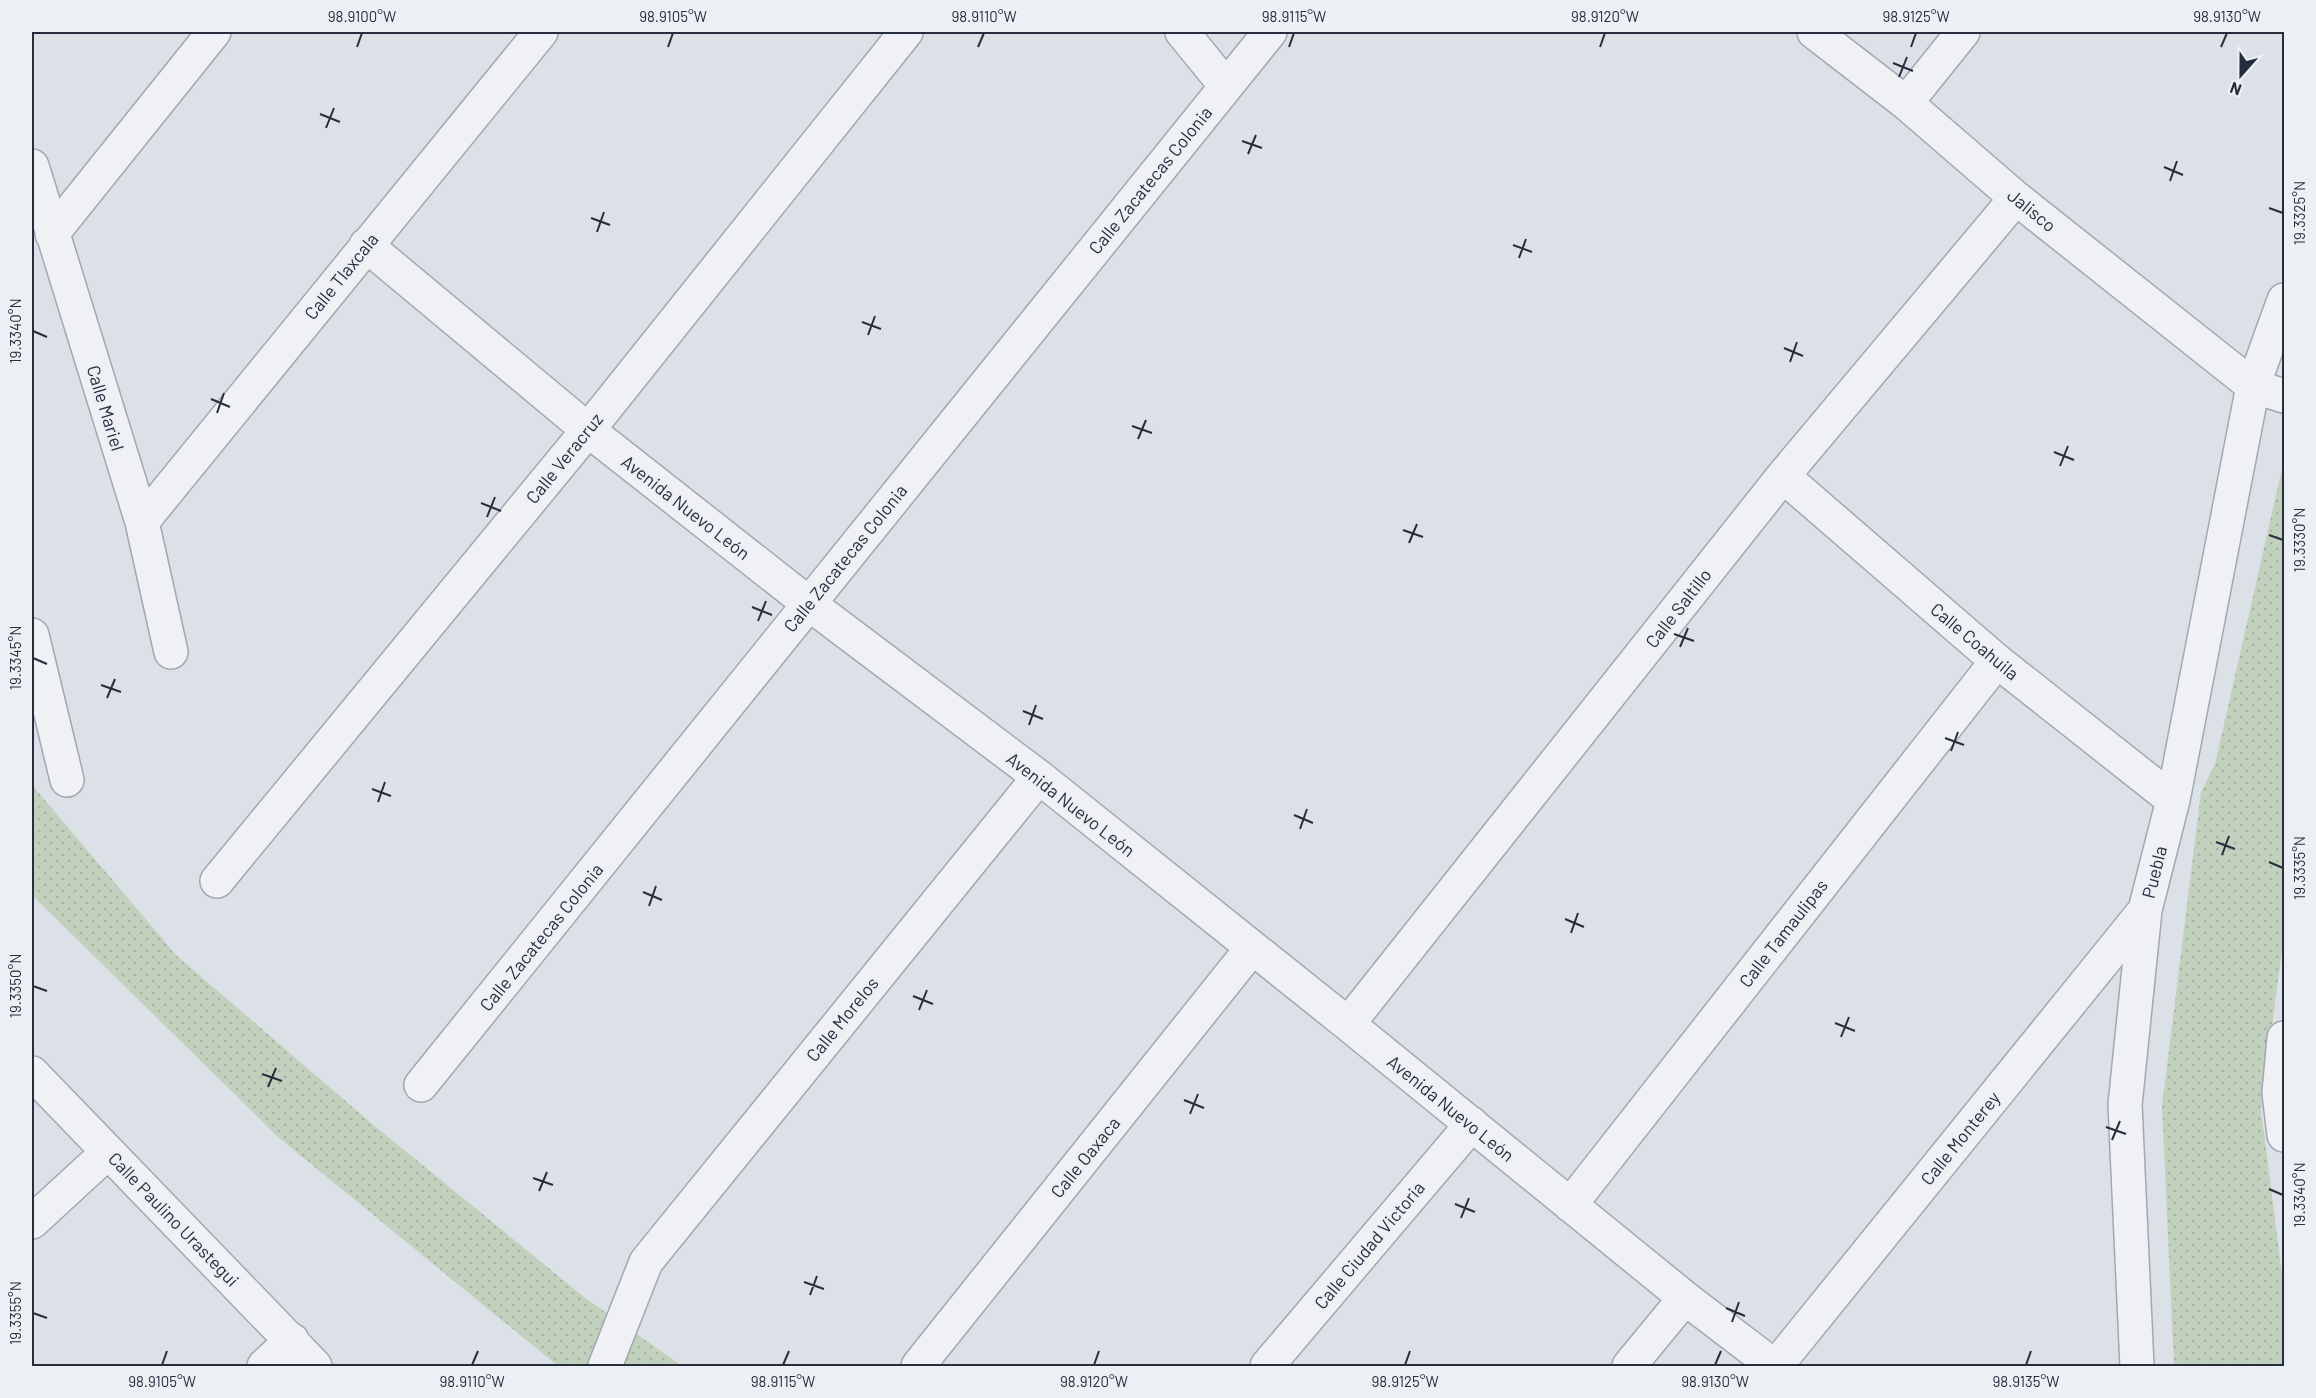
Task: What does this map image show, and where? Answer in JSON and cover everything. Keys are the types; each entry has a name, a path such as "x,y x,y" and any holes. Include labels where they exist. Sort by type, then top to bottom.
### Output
{"street":[{"path":"52,234 214,32"},
{"name":"Calle Tlaxcala","path":"142,522 541,32"},
{"name":"Calle Veracruz","path":"217,881 588,430 906,32"},
{"path":"1182,32 1226,86"},
{"name":"Calle Zacatecas Colonia","path":"422,1085 1270,32"},
{"name":"Jalisco","path":"1814,32 1906,103 2016,198 2253,386"},
{"path":"1906,103 1963,32"},
{"name":"Calle Mariel","path":"32,166 142,522 171,652"},
{"name":"Calle Saltillo","path":"1348,1024 1783,476 2016,198"},
{"name":"Avenida Nuevo León","path":"366,245 588,430 808,603 1039,777 1685,1298 1775,1366"},
{"name":"Puebla","path":"2137,1366 2125,1105 2145,910 2173,800 2253,386 2284,300"},
{"path":"2253,386 2284,396"},
{"name":"Calle Coahuila","path":"1783,476 1997,661 2173,800"},
{"path":"32,634 67,780"},
{"name":"Calle Tamaulipas","path":"1570,1205 1997,661"},
{"name":"Calle Morelos","path":"605,1366 646,1262 1039,777"},
{"name":"Calle Monterey","path":"1775,1366 2145,910"},
{"name":"Calle Oaxaca","path":"918,1366 1252,948"},
{"path":"2284,1038 2279,1092 2284,1135"},
{"name":"Calle Paulino Urastegui","path":"32,1073 315,1366"},
{"name":"Calle Ciudad Victoria","path":"1266,1366 1472,1124"},
{"path":"32,1222 108,1152"},
{"path":"1629,1366 1685,1298"},
{"path":"264,1366 292,1340"}],"green space":[{"path":"2284,460 2284,935 2261,1110 2284,1290 2284,1366 2174,1366 2162,1106 2201,792 2215,764"},
{"path":"32,785 176,955 371,1123 584,1297 682,1366 558,1366 278,1137 32,895"}]}
